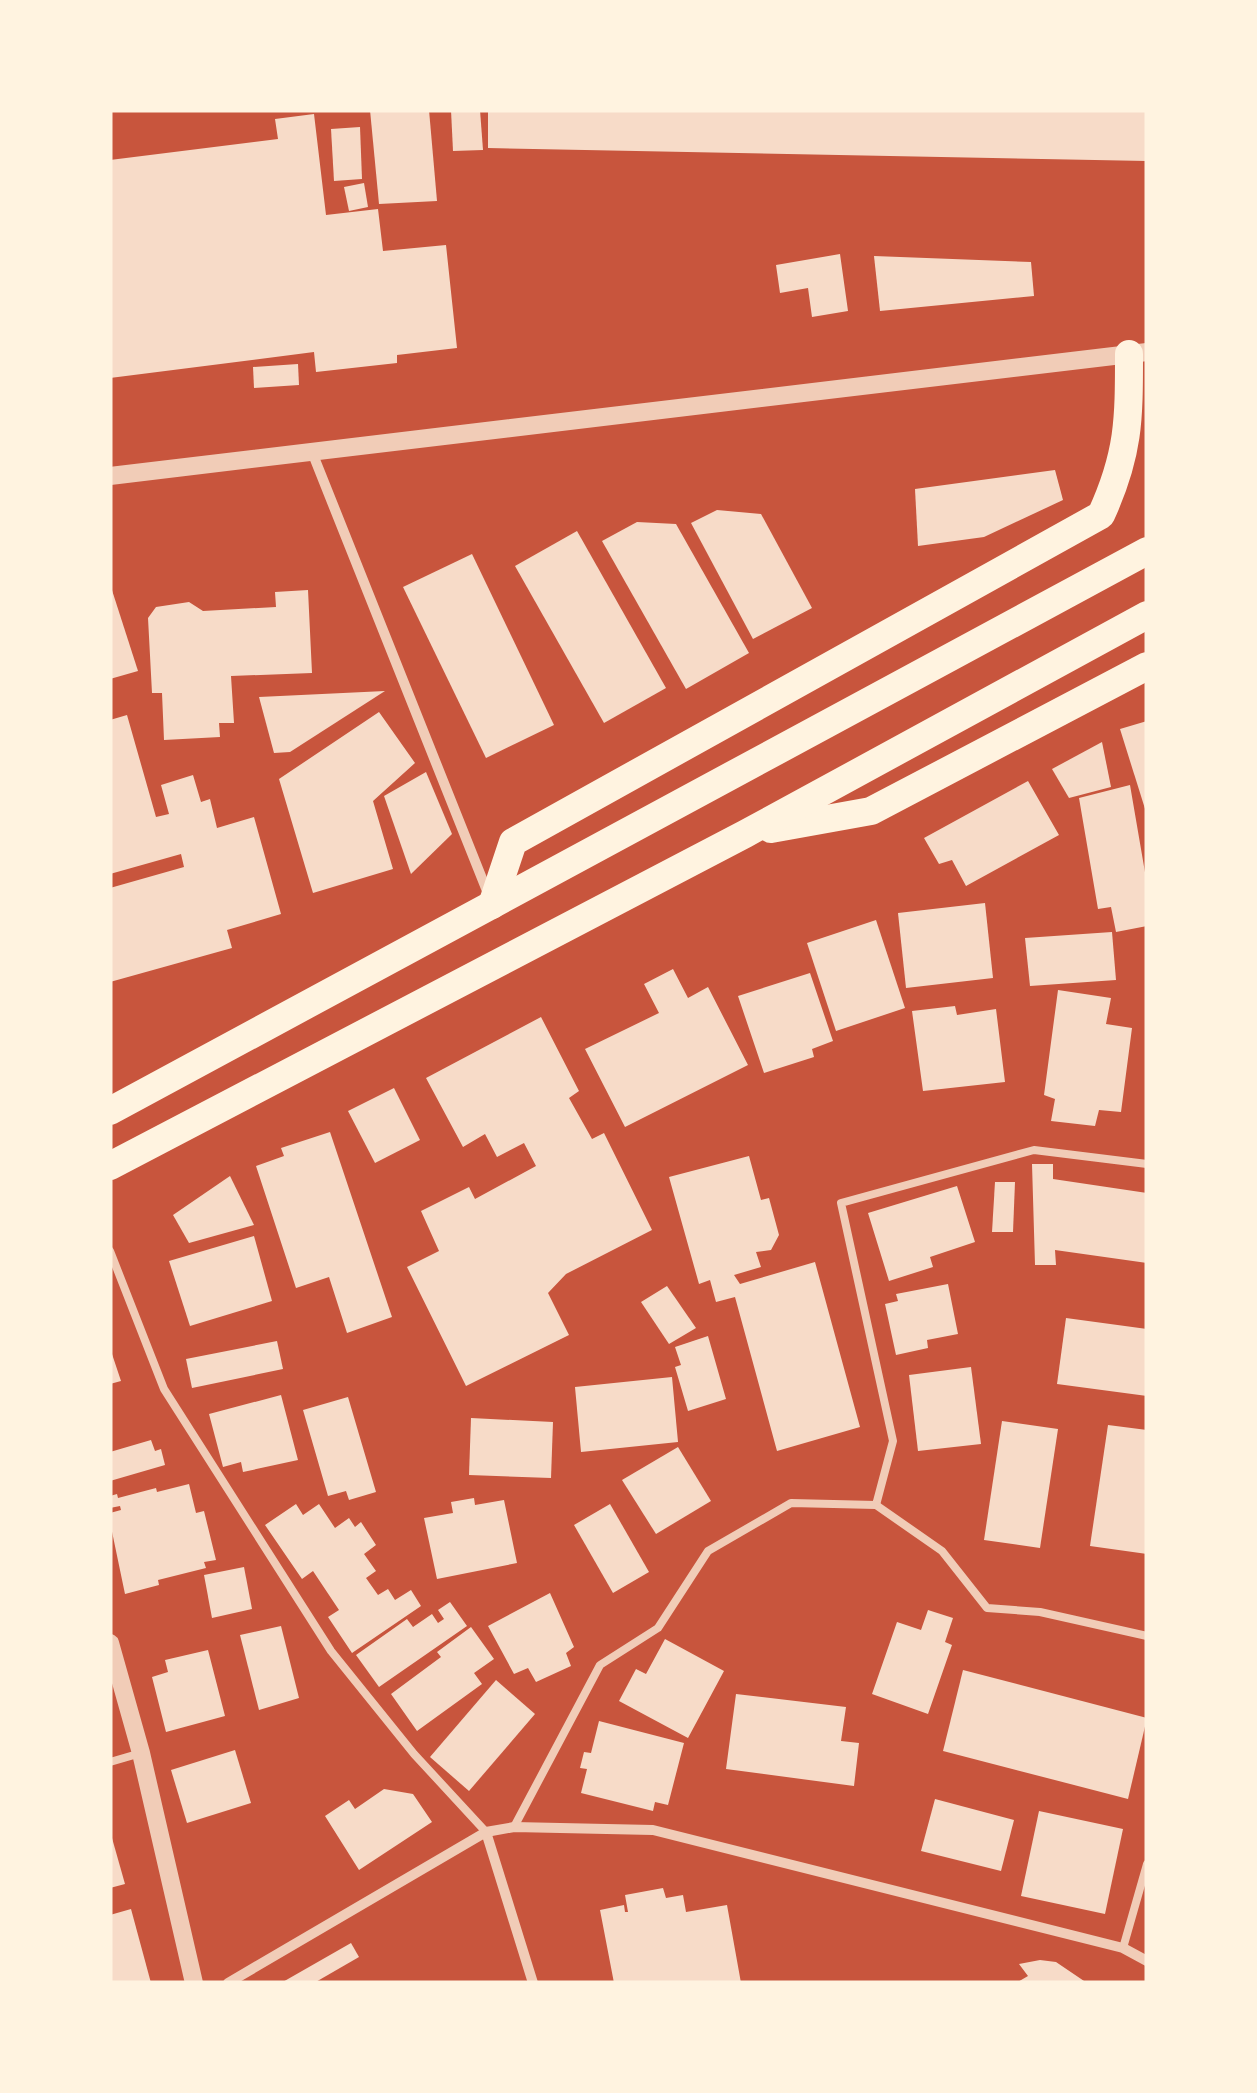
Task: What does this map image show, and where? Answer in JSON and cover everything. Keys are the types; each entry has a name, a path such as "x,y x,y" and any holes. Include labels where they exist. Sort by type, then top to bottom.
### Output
{"highway":[{"path":"492,905 513,842 1101,515 1117,480 1129,426 1138,352"},
{"path":"110,1110 1147,551"},
{"path":"110,1166 745,834 1147,615"},
{"path":"745,834 870,811 1147,666"}],"street":[{"path":"110,476 1138,352"},
{"path":"311,451 492,905"},
{"path":"110,1643 141,1754 194,1983"},
{"path":"228,1983 486,1832 514,1827 653,1830 1122,1948 1147,1961"},
{"path":"486,1832 533,1983"}],"lane":[{"path":"876,1505 893,1441 842,1203 1034,1150 1147,1164"},
{"path":"110,1251 164,1389 332,1651 414,1754 486,1832"},
{"path":"514,1827 600,1665 658,1628 708,1550 791,1503 876,1505 942,1550 987,1608 1040,1612 1147,1636"},
{"path":"110,1762 141,1754"},
{"path":"1122,1948 1147,1864"}],"building":[{"path":"370,110 429,110 437,201 379,204"},
{"path":"451,110 480,110 483,150 453,151"},
{"path":"488,110 1147,110 1147,161 488,148"},
{"path":"314,114 326,215 378,209 383,251 446,245 457,348 397,355 397,363 316,372 314,352 110,378 110,160 278,139 275,119"},
{"path":"360,127 362,179 334,181 331,129"},
{"path":"364,183 368,207 349,211 344,187"},
{"path":"840,254 848,311 812,317 808,288 780,293 776,265"},
{"path":"874,256 1031,262 1034,296 880,311"},
{"path":"298,364 299,385 254,388 253,367"},
{"path":"1055,470 1063,500 984,537 918,546 915,489"},
{"path":"717,510 761,514 812,608 753,639 691,523"},
{"path":"637,522 676,524 749,653 686,689 602,541"},
{"path":"577,531 666,688 604,723 515,566"},
{"path":"472,554 554,725 486,758 403,587"},
{"path":"110,584 138,671 110,679"},
{"path":"308,590 312,673 231,676 234,723 219,723 220,737 164,740 162,693 152,693 148,618 156,607 189,602 203,611 276,607 275,592"},
{"path":"385,691 290,752 274,753 259,697"},
{"path":"379,712 415,763 373,801 393,869 313,893 279,779"},
{"path":"127,715 156,817 169,814 161,785 193,775 201,802 210,799 217,828 254,817 281,914 227,930 232,948 110,982 110,888 184,867 181,854 110,874 110,720"},
{"path":"1147,721 1147,812 1146,812 1120,729"},
{"path":"1102,742 1111,787 1069,798 1052,769"},
{"path":"426,772 452,834 411,874 384,796"},
{"path":"1028,781 1059,835 966,886 952,860 939,864 924,838"},
{"path":"1130,785 1147,884 1147,926 1116,932 1111,907 1098,909 1079,798"},
{"path":"985,903 993,978 906,988 898,913"},
{"path":"876,920 905,1008 836,1031 807,943"},
{"path":"1112,932 1116,980 1030,986 1025,938"},
{"path":"673,969 688,998 708,987 748,1065 625,1127 585,1049 659,1013 644,984"},
{"path":"810,973 833,1041 812,1049 814,1057 764,1073 738,996"},
{"path":"1058,990 1111,998 1106,1024 1132,1028 1121,1112 1099,1110 1095,1126 1051,1121 1055,1099 1044,1095"},
{"path":"955,1006 957,1015 996,1009 1005,1082 923,1091 912,1011"},
{"path":"541,1017 579,1091 569,1098 592,1139 604,1133 652,1230 566,1274 548,1293 569,1335 466,1386 407,1267 439,1251 421,1211 469,1187 475,1199 536,1166 524,1143 497,1157 485,1134 463,1147 426,1078"},
{"path":"394,1088 420,1140 375,1163 348,1111"},
{"path":"330,1132 392,1317 347,1333 329,1277 296,1288 256,1166 284,1156 281,1148"},
{"path":"749,1156 761,1200 769,1198 779,1235 771,1250 756,1252 761,1267 734,1275 740,1284 815,1262 860,1427 777,1451 735,1297 716,1302 710,1280 699,1284 669,1177"},
{"path":"1032,1164 1053,1164 1053,1179 1147,1193 1147,1263 1055,1250 1056,1265 1035,1265"},
{"path":"230,1176 254,1225 189,1243 173,1215"},
{"path":"995,1182 1015,1182 1013,1232 992,1232"},
{"path":"957,1186 975,1242 930,1257 933,1267 889,1281 868,1213"},
{"path":"254,1236 272,1301 190,1326 169,1261"},
{"path":"948,1284 958,1334 927,1340 928,1348 896,1355 885,1304 898,1301 896,1294"},
{"path":"667,1286 696,1328 669,1344 641,1302"},
{"path":"1066,1318 1147,1329 1147,1396 1057,1384"},
{"path":"708,1336 726,1399 688,1411 675,1367 681,1365 675,1347"},
{"path":"277,1341 283,1369 192,1388 186,1359"},
{"path":"110,1348 121,1381 110,1384"},
{"path":"971,1367 981,1444 918,1451 909,1375"},
{"path":"672,1377 678,1442 581,1452 575,1387"},
{"path":"281,1395 298,1460 243,1472 241,1462 223,1467 209,1414"},
{"path":"348,1397 376,1492 349,1500 346,1491 328,1496 303,1410"},
{"path":"471,1418 553,1422 551,1478 469,1475"},
{"path":"1002,1421 1058,1429 1040,1548 984,1540"},
{"path":"1108,1425 1147,1430 1147,1554 1090,1546"},
{"path":"151,1440 155,1451 161,1449 165,1465 110,1481 110,1452"},
{"path":"678,1447 711,1501 656,1534 622,1480"},
{"path":"189,1484 196,1513 204,1511 216,1560 204,1562 206,1568 158,1580 159,1585 125,1594 110,1522 110,1513 121,1510 120,1506 110,1508 110,1496 117,1494 118,1498"},
{"path":"474,1498 475,1505 504,1500 517,1563 437,1579 424,1518 453,1513 451,1502"},
{"path":"296,1504 303,1515 319,1504 335,1528 349,1518 355,1527 361,1522 376,1545 364,1554 376,1571 366,1578 378,1595 388,1589 395,1600 411,1590 421,1606 352,1653 328,1617 339,1610 313,1571 302,1579 265,1525"},
{"path":"610,1504 649,1572 613,1593 574,1525"},
{"path":"244,1567 252,1609 212,1618 204,1575"},
{"path":"550,1593 574,1647 566,1653 571,1666 536,1682 528,1668 514,1674 488,1626"},
{"path":"450,1602 467,1626 379,1687 356,1655 407,1619 413,1627 432,1614 438,1623 444,1619 438,1610"},
{"path":"928,1610 953,1618 945,1642 952,1645 928,1714 872,1694 897,1622 921,1630"},
{"path":"281,1626 299,1698 259,1710 240,1635"},
{"path":"471,1627 494,1659 474,1673 482,1684 417,1731 391,1694 441,1657 437,1652"},
{"path":"665,1639 724,1671 688,1738 619,1701 636,1669 646,1674"},
{"path":"208,1650 225,1716 166,1732 152,1677 168,1672 165,1660"},
{"path":"963,1670 1147,1718 1128,1799 943,1751"},
{"path":"496,1680 535,1714 469,1791 430,1757"},
{"path":"736,1694 846,1707 841,1741 859,1743 854,1786 726,1769"},
{"path":"599,1721 684,1743 668,1805 655,1802 653,1811 581,1793 587,1769 580,1768 584,1752 591,1753"},
{"path":"235,1750 251,1803 187,1823 171,1770"},
{"path":"384,1789 413,1794 432,1822 359,1870 325,1816 349,1800 355,1809"},
{"path":"935,1799 1014,1820 1001,1871 921,1851"},
{"path":"1039,1811 1123,1829 1105,1914 1021,1896"},
{"path":"110,1831 125,1884 110,1888"},
{"path":"663,1888 666,1898 683,1895 686,1912 727,1905 741,1983 614,1983 600,1910 624,1905 628,1912 625,1895"},
{"path":"131,1909 151,1983 110,1983 110,1915"},
{"path":"351,1943 359,1957 314,1983 281,1983"},
{"path":"1056,1962 1087,1983 1016,1983 1028,1976 1019,1964"}]}
